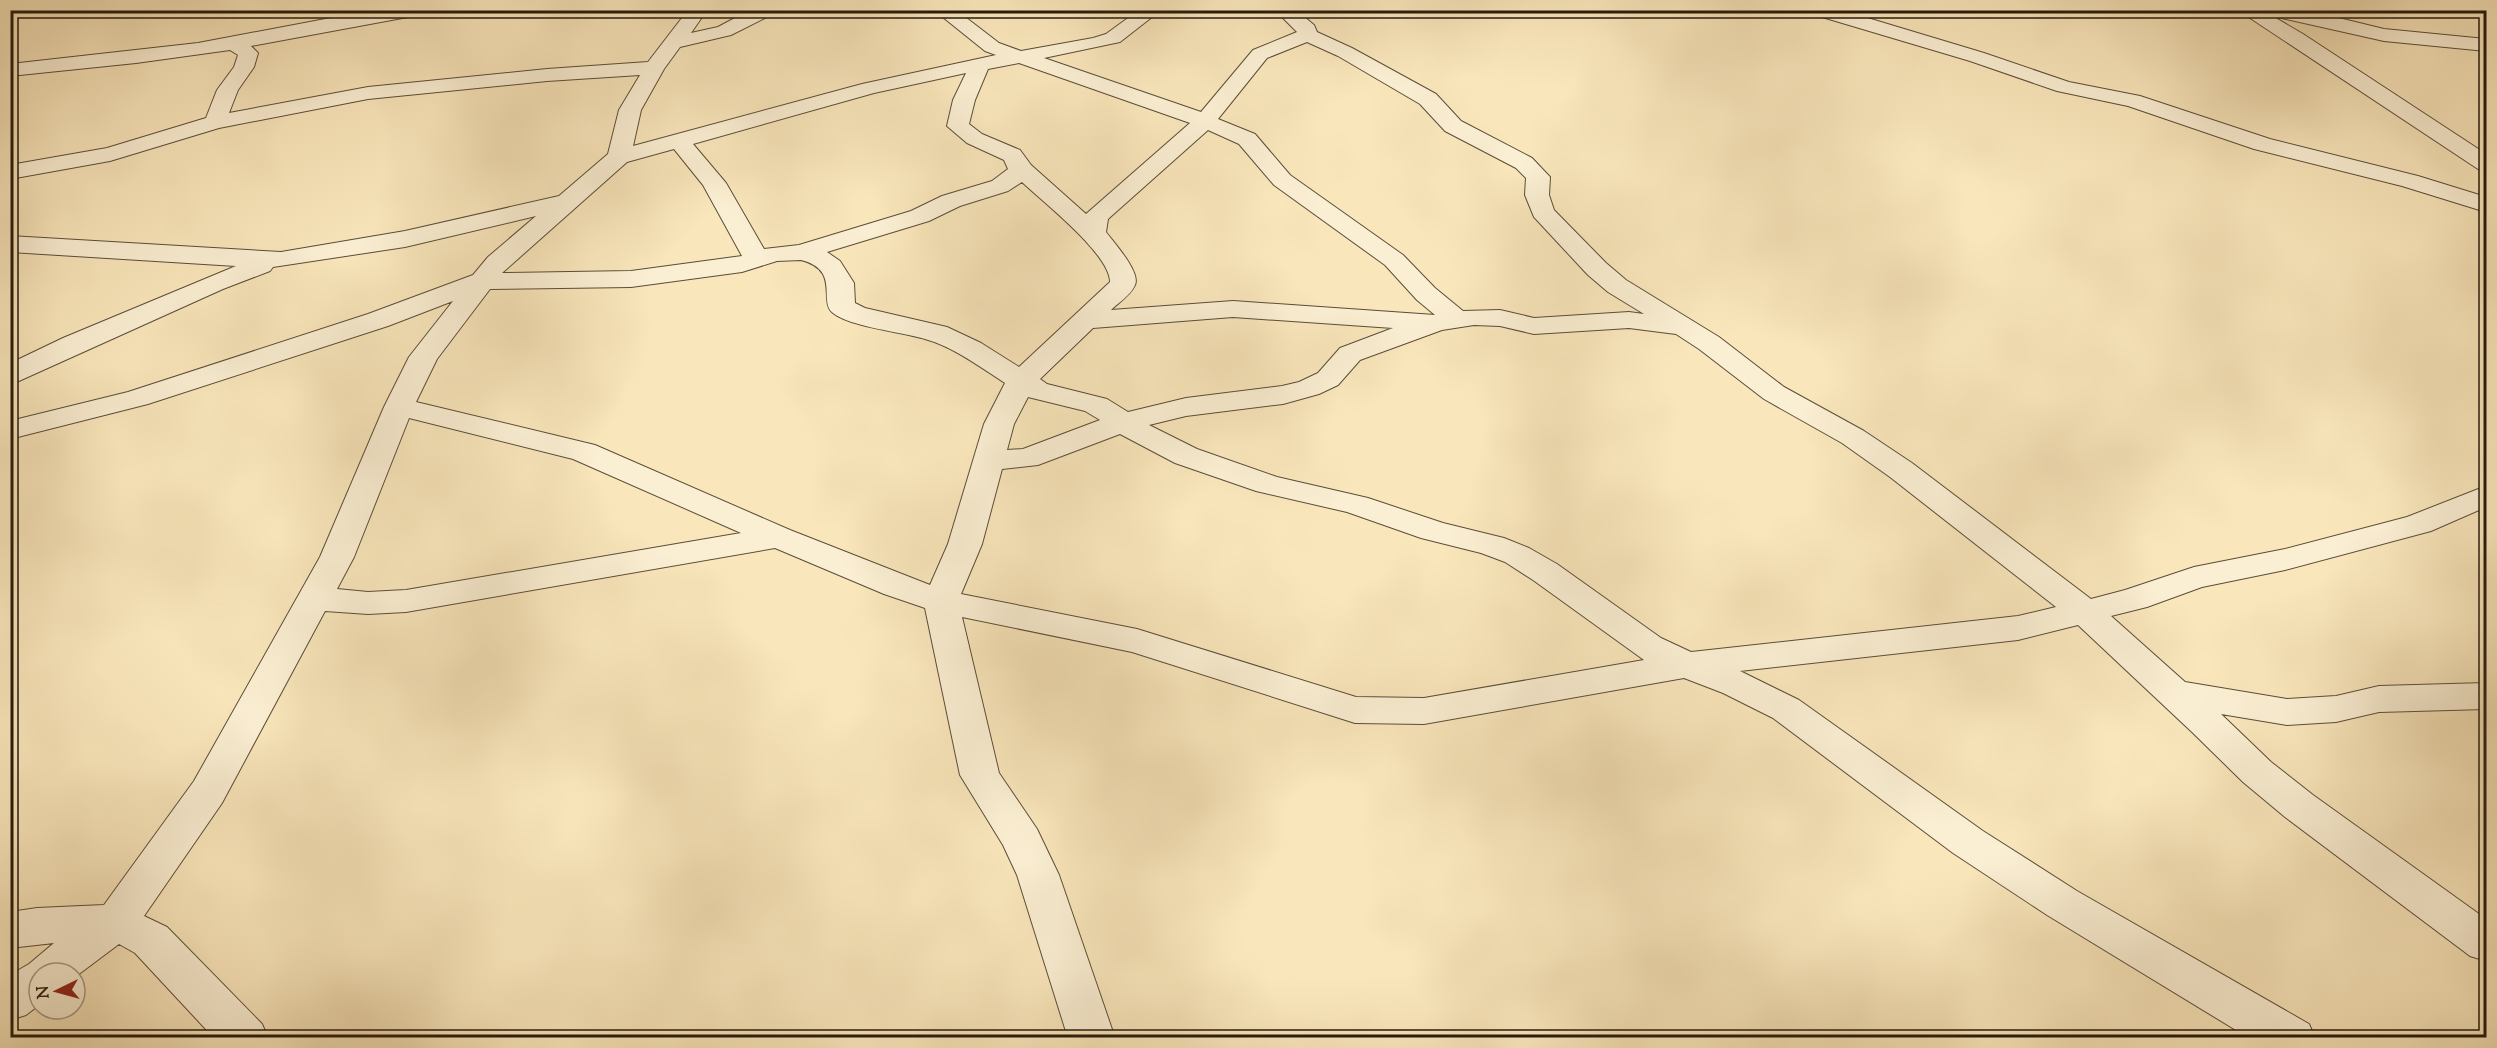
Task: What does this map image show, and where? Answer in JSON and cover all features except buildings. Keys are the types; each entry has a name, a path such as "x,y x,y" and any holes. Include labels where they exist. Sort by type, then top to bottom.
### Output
{"street":[{"path":"10,70 74,65 241,44 343,17 417,10"},
{"path":"619,157 630,110 654,68 698,10"},
{"path":"675,42 724,31 766,10"},
{"path":"943,10 992,47 1205,121 1247,139 1282,180 1394,260 1426,294 1447,322"},
{"path":"63,961 116,922 208,792 337,557 399,407 423,357 497,262 619,157 869,88 1113,38 1152,10"},
{"path":"1284,10 1307,29 1306,34"},
{"path":"1820,10 2064,87 2132,101 2262,144 2410,181 2487,205"},
{"path":"2247,10 2296,38 2487,164"},
{"path":"2271,10 2404,39 2487,45"},
{"path":"1093,232 1096,218 1205,121 1260,54 1306,34 1345,52 1428,99 1453,126 1524,163 1538,177 1537,195 1543,212 1580,252 1617,286 1694,333 1774,393 1853,437 1891,464 2084,611 2257,772 2299,806 2487,944"},
{"path":"215,122 228,90 248,57 248,53 241,44"},
{"path":"980,64 964,100 958,126 976,140 1007,151 1021,168 1093,232 1123,273 1123,284 1088,320 1021,381 999,424 965,544 940,601 980,775 1022,840 1038,875 1092,1038"},
{"path":"10,172 110,154 215,122 368,93 547,75 654,68"},
{"path":"678,140 714,183 757,260"},
{"path":"10,430 138,398 378,320 481,281 631,279 757,260 775,254 801,252 920,216 951,201 994,188 1013,178 1021,168"},
{"path":"10,376 73,343 128,322 225,277 281,260 405,238 566,202"},
{"path":"10,244 98,251 281,260"},
{"path":"801,252 814,255 831,266 841,283 842,307 856,314 937,333 971,349 1037,390 1096,405 1186,456 1257,480 1357,505 1433,531 1492,545 1517,555 1545,572 1648,647 1686,665 1736,684 1786,709 1968,842 2062,903 2292,1038"},
{"path":"1088,320 1233,309 1447,322"},
{"path":"989,460 1027,458 1123,422 1186,406 1283,395 1309,388 1328,379 1350,354 1376,343 1447,322 1474,317 1500,318 1534,326 1629,320 1658,323 1694,333"},
{"path":"399,407 584,452 778,537 896,586 940,601 1137,641 1355,710 1386,712 1424,711 1686,665 1997,632 2135,599 2194,578 2285,559 2419,524 2487,496"},
{"path":"314,599 368,603 406,601 778,537"},
{"path":"2172,693 2287,712 2336,709 2379,699 2487,696"},
{"path":"10,930 38,926 116,922 151,940 245,1038"},
{"path":"10,1000 27,988"}]}
